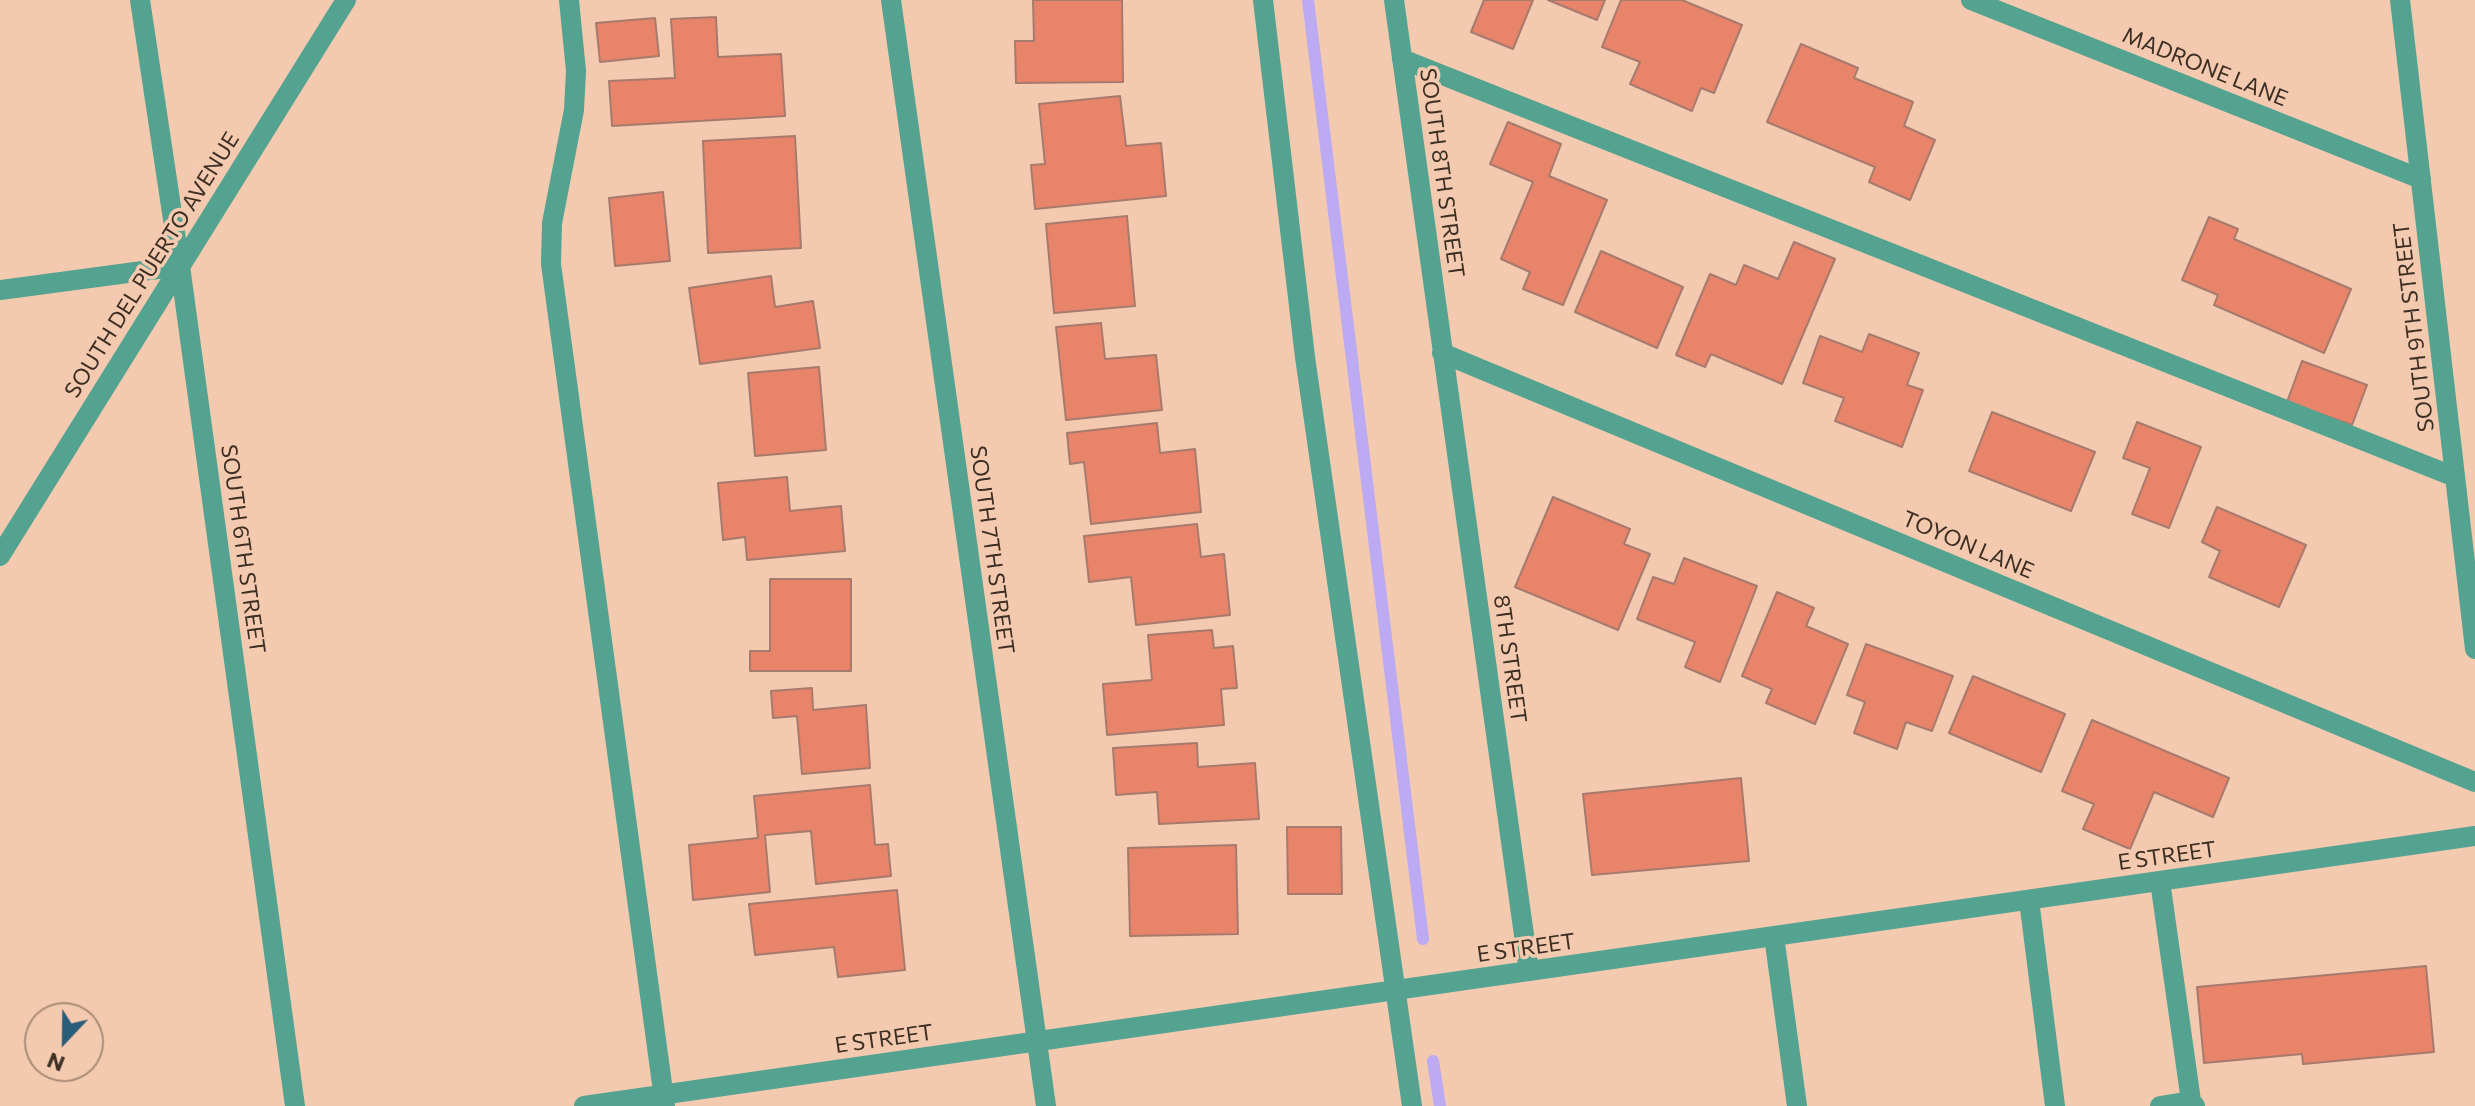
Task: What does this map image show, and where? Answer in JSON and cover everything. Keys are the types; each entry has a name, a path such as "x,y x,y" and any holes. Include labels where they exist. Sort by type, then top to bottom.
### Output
{"street":[{"name":"SOUTH 6TH STREET","path":"140,0 180,266 295,1106"},
{"name":"SOUTH DEL PUERTO AVENUE","path":"0,556 346,0"},
{"path":"569,0 576,71 574,110 552,223 551,264 664,1100"},
{"name":"SOUTH 7TH STREET","path":"891,0 1046,1106"},
{"path":"1263,0 1305,357 1412,1106"},
{"name":"SOUTH 8TH STREET","path":"1394,0 1442,353"},
{"name":"MADRONE LANE","path":"1971,0 2421,179"},
{"name":"SOUTH 9TH STREET","path":"2400,0 2475,649"},
{"path":"1402,59 2455,477"},
{"path":"0,290 180,266"},
{"name":"TOYON LANE","path":"1442,353 2475,782"},
{"name":"8TH STREET","path":"1442,353 1529,971"},
{"name":"E STREET","path":"584,1106 664,1100 1037,1041 2475,836"},
{"path":"2160,881 2193,1104 2160,1106"},
{"path":"2029,900 2055,1106"},
{"path":"1774,936 1797,1106"}],"building":[{"path":"1033,0 1122,0 1123,82 1016,83 1015,41 1034,41"},
{"path":"1484,0 1533,0 1513,49 1471,32"},
{"path":"1548,0 1605,0 1597,20"},
{"path":"1621,0 1682,0 1742,25 1714,93 1701,88 1692,111 1630,84 1640,62 1602,47"},
{"path":"716,17 718,57 781,54 785,116 612,126 609,81 675,78 671,19"},
{"path":"655,18 659,56 600,62 596,23"},
{"path":"1801,44 1858,68 1854,78 1913,102 1904,126 1935,140 1910,200 1869,182 1875,167 1767,122"},
{"path":"1120,96 1126,146 1161,143 1166,196 1035,209 1031,165 1045,164 1039,104"},
{"path":"1508,122 1561,144 1549,176 1607,200 1563,305 1523,289 1530,272 1501,259 1533,182 1490,164"},
{"path":"795,136 801,248 708,253 703,141"},
{"path":"663,192 670,261 615,266 609,198"},
{"path":"1127,216 1135,306 1054,313 1046,224"},
{"path":"2209,217 2238,229 2234,239 2351,289 2324,353 2214,305 2218,295 2182,280"},
{"path":"1794,242 1835,259 1782,384 1711,354 1705,367 1676,355 1710,274 1736,285 1744,265 1778,279"},
{"path":"1601,251 1683,287 1657,348 1575,312"},
{"path":"771,276 775,307 813,301 820,348 700,364 689,288"},
{"path":"1101,323 1105,359 1156,355 1162,410 1066,420 1056,327"},
{"path":"1869,334 1919,353 1907,385 1923,390 1902,447 1835,421 1844,398 1803,383 1820,336 1862,352"},
{"path":"2302,361 2367,385 2352,425 2287,402"},
{"path":"819,367 826,450 755,456 748,373"},
{"path":"1992,412 2095,452 2071,511 1969,471"},
{"path":"2137,422 2201,447 2169,528 2132,514 2150,468 2123,458"},
{"path":"1157,423 1160,453 1195,449 1201,512 1091,524 1084,462 1070,464 1067,433"},
{"path":"787,477 790,511 841,506 845,551 747,560 745,537 723,540 718,483"},
{"path":"1553,497 1630,529 1624,544 1650,554 1618,630 1515,587"},
{"path":"2217,507 2306,545 2279,607 2209,577 2220,551 2202,542"},
{"path":"1197,524 1201,557 1224,554 1230,615 1136,625 1131,577 1089,582 1084,536"},
{"path":"1684,558 1757,586 1720,682 1685,667 1695,642 1637,619 1653,577 1674,584"},
{"path":"770,579 851,579 851,671 750,671 750,651 770,651"},
{"path":"1777,592 1814,608 1806,626 1848,644 1815,724 1766,703 1772,689 1742,676"},
{"path":"1212,630 1214,648 1233,646 1237,688 1221,689 1224,725 1107,735 1103,684 1152,680 1148,635"},
{"path":"1866,644 1953,676 1932,731 1906,722 1897,749 1854,733 1865,702 1847,695"},
{"path":"1973,676 2065,714 2041,772 1949,733"},
{"path":"812,688 813,710 866,705 870,768 802,774 797,716 773,718 771,691"},
{"path":"2092,720 2229,778 2213,817 2154,792 2130,849 2083,829 2094,804 2062,791"},
{"path":"1197,743 1198,767 1255,763 1259,819 1159,824 1157,792 1116,795 1113,748"},
{"path":"1741,778 1749,861 1592,875 1583,794"},
{"path":"870,785 875,845 888,844 891,876 816,884 811,831 765,835 770,892 693,900 689,845 758,838 754,796"},
{"path":"1287,827 1341,827 1342,894 1288,894"},
{"path":"1236,845 1238,934 1130,936 1128,848"},
{"path":"897,890 905,970 838,977 834,947 755,955 749,904"},
{"path":"2426,966 2434,1052 2303,1064 2302,1054 2204,1063 2197,987"}],"waterway":[{"path":"1308,0 1423,939"},
{"path":"1433,1061 1440,1106"}]}
